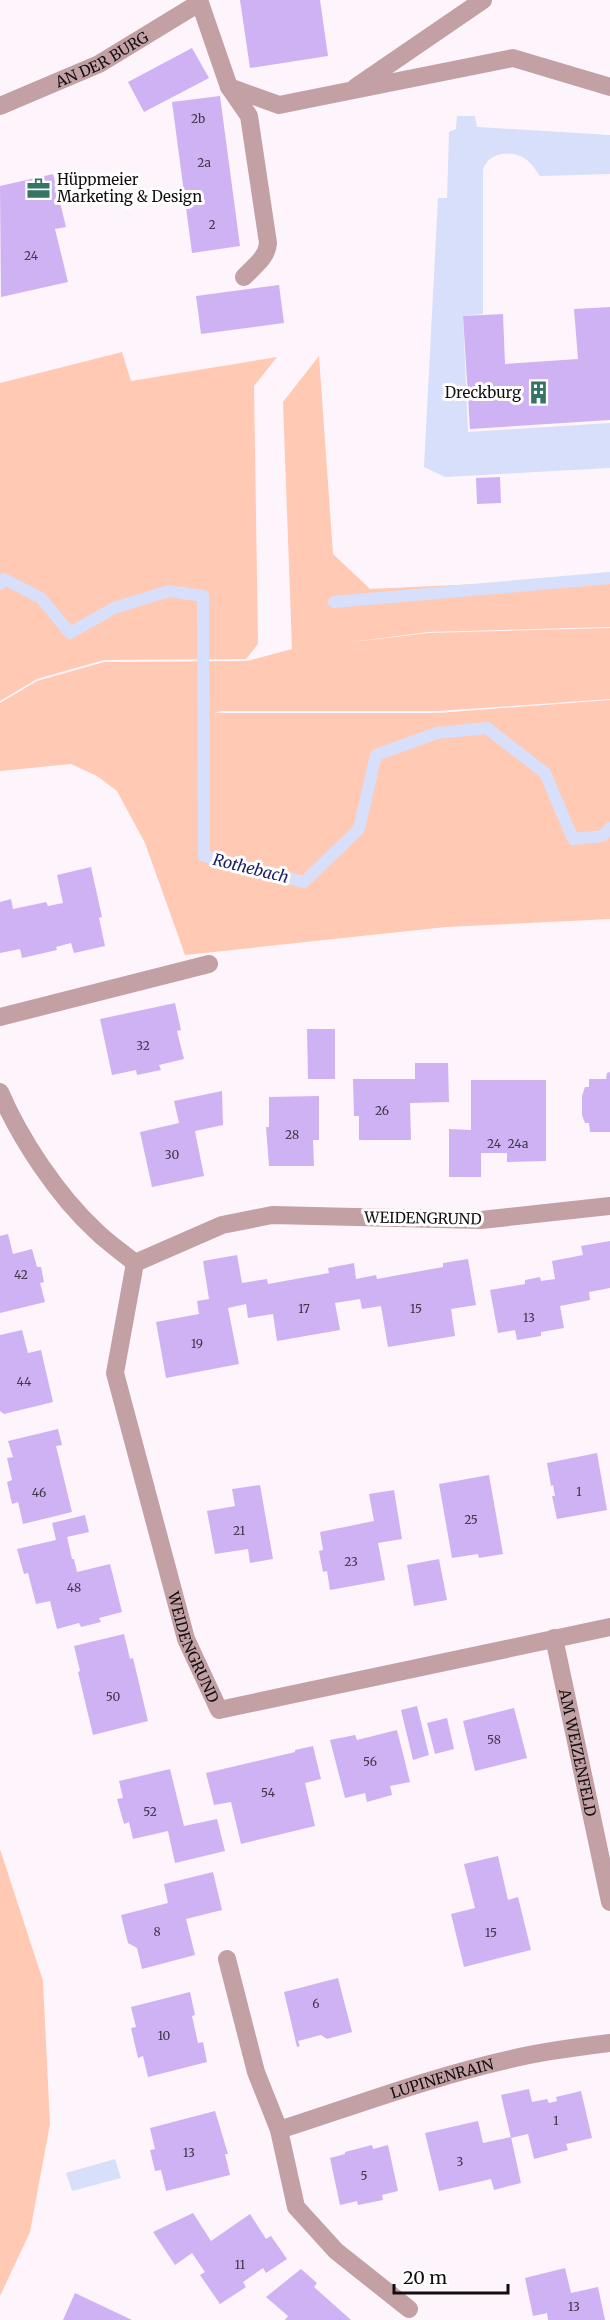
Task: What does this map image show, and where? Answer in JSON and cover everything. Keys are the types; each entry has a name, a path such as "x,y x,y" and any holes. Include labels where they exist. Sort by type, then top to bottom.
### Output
{"street":[{"path":"348,92 483,0"},
{"path":"199,2 229,87 249,116 268,243 263,257 244,277"},
{"name":"AN DER BURG","path":"0,106 99,64 199,2"},
{"path":"229,87 279,105 513,58 610,87"},
{"path":"0,1017 209,964"},
{"path":"0,1092 30,1149 69,1202 95,1231 135,1263"},
{"name":"WEIDENGRUND","path":"610,1206 481,1220 272,1215 222,1225 135,1263 116,1373 186,1639 219,1710 610,1627"},
{"name":"AM WEIZENFELD","path":"554,1638 610,1902"},
{"path":"227,1959 256,2072 279,2130 296,2207 336,2251 409,2309"},
{"name":"LUPINENRAIN","path":"279,2130 510,2059 610,2043"}],"shaded area":[{"path":"122,352 131,381 277,357 254,386 258,644 246,659 104,660 37,679 0,701 0,383"},
{"path":"319,356 333,554 370,589 610,578 610,627 428,632 345,643 428,633 610,628 610,699 439,711 222,711 214,713 438,713 610,700 610,919 446,927 185,955 145,843 117,791 97,776 71,764 0,771 0,703 37,681 104,662 247,661 292,649 283,402"},
{"path":"0,1849 43,1981 50,2124 30,2232 0,2296"}],"water":[{"path":"457,116 475,116 477,127 610,135 610,174 540,176 523,157 510,154 496,155 486,163 483,169 483,314 463,316 468,432 610,423 610,468 445,477 424,467 438,198 447,198 449,132 456,129"},
{"path":"115,2159 121,2178 72,2191 66,2173"}],"building":[{"path":"240,0 320,0 328,56 250,68"},
{"path":"192,48 209,78 144,112 128,82"},
{"path":"220,96 240,246 192,253 172,102"},
{"path":"53,174 66,227 55,229 68,282 1,297 0,186"},
{"path":"279,285 284,323 201,334 196,296"},
{"name":"Dreckburg","path":"610,307 610,420 470,429 463,316 503,314 505,364 578,359 574,309"},
{"path":"500,477 501,503 477,504 476,478"},
{"path":"91,867 102,917 99,918 105,946 74,953 71,943 56,947 57,950 22,958 20,949 0,953 0,902 11,899 13,909 46,902 48,906 63,903 57,875"},
{"path":"175,1003 181,1030 177,1031 184,1059 159,1065 161,1070 137,1075 136,1070 112,1075 100,1019"},
{"path":"307,1029 335,1029 335,1079 308,1079"},
{"path":"415,1063 448,1063 449,1102 410,1103 411,1140 359,1140 359,1116 354,1116 353,1079 415,1079"},
{"path":"610,1072 610,1132 590,1132 589,1123 585,1123 582,1115 582,1096 585,1087 589,1087 589,1079 606,1079 607,1073"},
{"path":"471,1080 546,1080 546,1161 507,1162 507,1153 481,1153 481,1177 449,1177 449,1129 471,1130"},
{"path":"222,1091 223,1125 195,1131 204,1176 152,1187 140,1132 179,1123 174,1101"},
{"path":"319,1096 319,1140 313,1140 314,1166 269,1166 266,1127 269,1127 269,1097"},
{"path":"8,1234 13,1254 32,1249 37,1267 41,1267 44,1282 40,1283 45,1302 0,1313 0,1236"},
{"path":"610,1241 610,1288 589,1292 590,1300 560,1306 564,1328 541,1332 541,1336 517,1340 515,1330 498,1333 490,1290 525,1284 525,1280 540,1277 541,1281 555,1279 552,1261 583,1255 581,1246"},
{"path":"237,1255 242,1283 267,1279 268,1284 329,1273 328,1268 354,1263 356,1279 376,1275 377,1279 443,1267 443,1263 468,1259 476,1305 451,1309 455,1336 388,1347 381,1306 362,1309 360,1299 335,1303 340,1330 277,1341 273,1314 248,1318 246,1304 228,1308 239,1364 166,1378 156,1322 199,1314 197,1301 209,1299 203,1261"},
{"path":"22,1330 28,1353 41,1350 53,1402 4,1414 0,1411 0,1335"},
{"path":"58,1429 62,1445 56,1446 72,1512 23,1524 18,1502 12,1504 7,1482 12,1480 7,1458 13,1457 8,1441"},
{"path":"597,1453 607,1510 557,1519 552,1496 555,1496 547,1463"},
{"path":"489,1475 503,1554 479,1558 478,1554 452,1558 439,1484"},
{"path":"260,1485 273,1559 250,1563 248,1549 215,1554 207,1511 235,1506 232,1489"},
{"path":"394,1490 402,1539 378,1543 385,1580 330,1590 327,1571 323,1572 319,1551 323,1550 320,1532 374,1521 369,1494"},
{"path":"85,1515 89,1532 67,1537 72,1559 74,1559 77,1572 110,1564 122,1612 99,1618 101,1622 81,1627 79,1623 57,1629 50,1601 36,1604 28,1573 24,1574 17,1549 56,1540 52,1523"},
{"path":"439,1559 447,1600 414,1606 407,1565"},
{"path":"124,1634 130,1659 133,1658 148,1721 93,1735 74,1646"},
{"path":"417,1706 429,1755 413,1760 401,1710"},
{"path":"514,1708 527,1758 475,1771 463,1721"},
{"path":"447,1718 454,1749 435,1754 427,1723"},
{"path":"397,1730 410,1782 390,1786 392,1795 367,1802 365,1793 345,1798 330,1740 355,1735 357,1740"},
{"path":"313,1746 321,1779 305,1783 315,1826 241,1844 231,1802 214,1805 206,1773"},
{"path":"170,1769 184,1826 217,1819 225,1851 175,1863 168,1831 133,1839 129,1822 124,1824 117,1799 123,1798 119,1781"},
{"path":"498,1856 508,1900 518,1897 531,1950 464,1967 451,1914 475,1908 464,1864"},
{"path":"213,1872 222,1910 186,1919 195,1955 142,1969 137,1948 128,1943 121,1915 168,1903 164,1884"},
{"path":"338,1978 352,2032 327,2039 321,2035 298,2041 300,2046 297,2047 284,1992"},
{"path":"190,1992 198,2043 203,2042 207,2062 148,2077 143,2056 138,2058 131,2028 136,2027 131,2007"},
{"path":"529,2089 532,2102 547,2099 549,2103 557,2101 556,2097 581,2091 592,2138 566,2144 568,2150 534,2159 528,2134 511,2138 501,2095"},
{"path":"215,2111 228,2154 225,2154 230,2175 166,2191 161,2170 155,2171 150,2150 155,2149 150,2128"},
{"path":"478,2121 483,2143 511,2137 521,2183 494,2190 491,2179 439,2191 425,2133"},
{"path":"372,2145 373,2149 388,2145 398,2191 382,2195 383,2200 358,2205 357,2201 340,2205 330,2158"},
{"path":"193,2213 211,2241 250,2214 266,2239 271,2236 287,2259 266,2273 263,2268 243,2282 246,2287 220,2304 200,2275 205,2272 192,2253 175,2265 153,2232"},
{"path":"565,2268 571,2293 598,2287 605,2320 548,2320 547,2313 533,2316 525,2278"},
{"path":"301,2269 317,2283 314,2287 351,2320 285,2320 288,2316 266,2297"},
{"path":"75,2293 132,2320 63,2320"}],"waterway":[{"path":"334,602 610,578"},
{"name":"Rothebach","path":"0,584 4,579 41,598 70,633 114,608 169,591 203,596 204,856 304,882 359,829 376,755 437,733 487,728 545,773 573,839 603,836 610,828"}],"place":[{"name":"Hüppmeier Marketing & Design","path":"39,188"},
{"name":"Dreckburg","path":"539,392"}]}
